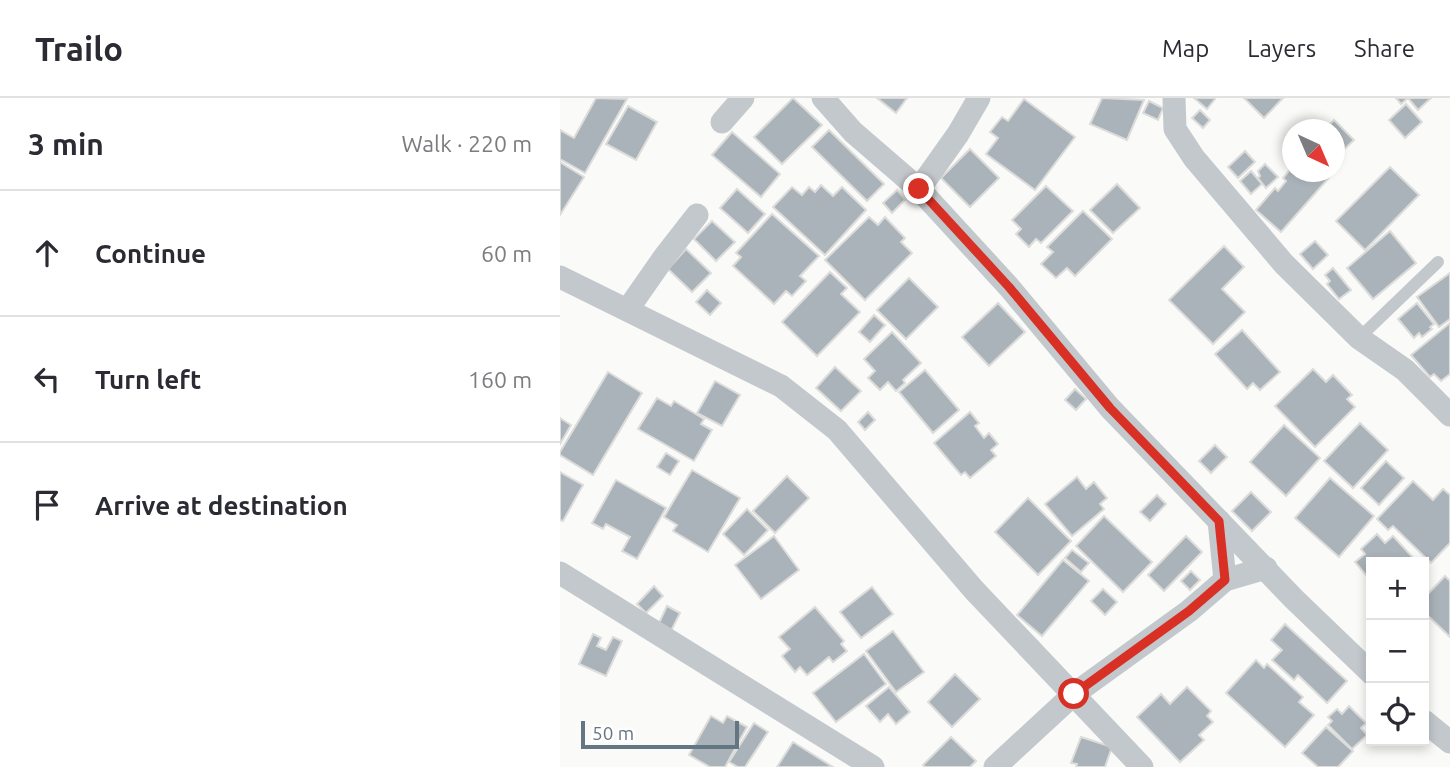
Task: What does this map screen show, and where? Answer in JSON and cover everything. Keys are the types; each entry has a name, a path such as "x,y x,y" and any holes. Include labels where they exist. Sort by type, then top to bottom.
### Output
{"street":[{"path":"722,122 743,98"},
{"path":"823,98 853,132 919,189 1009,287 1110,408 1366,668"},
{"path":"919,189 958,134 979,98"},
{"path":"1174,98 1175,129 1194,158 1284,264 1359,338 1405,370 1450,415"},
{"path":"628,309 697,215"},
{"path":"560,277 781,386 838,430 974,590 1142,767"},
{"path":"1219,521 1225,580"},
{"path":"995,767 1074,694 1189,611 1225,580 1266,568"},
{"path":"560,573 873,767"},
{"path":"1429,725 1450,742"}],"lane":[{"path":"1359,338 1438,262"}],"building":[{"path":"596,98 627,99 585,173 560,159 560,130 574,138"},
{"path":"793,98 822,125 782,164 754,137"},
{"path":"877,98 907,98 896,113"},
{"path":"1102,98 1144,100 1127,140 1090,124"},
{"path":"1194,98 1214,98 1215,99 1207,109"},
{"path":"1244,98 1283,98 1264,118"},
{"path":"1396,98 1408,98 1401,104"},
{"path":"1408,98 1431,98 1418,110"},
{"path":"1024,99 1075,137 1035,190 986,154 998,138 990,132 1002,117 1008,121"},
{"path":"1149,101 1163,108 1158,120 1143,113"},
{"path":"1406,104 1422,122 1405,138 1389,120"},
{"path":"628,106 657,122 636,160 606,144"},
{"path":"1200,110 1210,120 1203,128 1192,118"},
{"path":"829,130 884,184 867,201 812,147"},
{"path":"1345,131 1354,140 1345,149"},
{"path":"732,132 780,174 761,197 712,155"},
{"path":"970,149 999,178 970,207 941,178"},
{"path":"1245,151 1255,162 1238,178 1228,167"},
{"path":"560,162 584,177 560,215"},
{"path":"1265,164 1278,177 1266,188 1258,178 1258,171"},
{"path":"1390,167 1419,195 1365,250 1336,221"},
{"path":"1251,171 1262,184 1251,194 1240,181"},
{"path":"1285,182 1325,182 1281,232 1256,210 1275,188 1278,191"},
{"path":"1117,184 1140,208 1113,233 1090,210"},
{"path":"821,185 833,196 842,187 866,210 825,255 773,207 792,187 802,195 809,187 815,192"},
{"path":"1046,186 1073,211 1041,243 1036,239 1029,247 1016,234 1021,229 1012,220"},
{"path":"737,189 765,214 748,233 720,208"},
{"path":"897,190 905,200 892,213 883,203"},
{"path":"1083,211 1112,239 1075,276 1067,268 1056,278 1041,264 1053,252 1047,247"},
{"path":"772,214 819,256 800,276 806,281 792,296 786,291 774,304 733,266 741,257 736,253"},
{"path":"869,217 878,225 885,217 905,238 901,242 912,253 865,300 825,260"},
{"path":"712,221 735,242 716,261 694,239"},
{"path":"1390,231 1416,263 1373,299 1347,268"},
{"path":"1315,241 1328,255 1313,269 1300,254"},
{"path":"1224,246 1244,267 1222,289 1245,312 1213,344 1169,300"},
{"path":"686,249 711,273 692,292 668,269"},
{"path":"1333,268 1351,290 1339,299 1327,284 1330,281 1325,275"},
{"path":"830,272 847,288 841,294 860,312 817,356 782,322"},
{"path":"1450,273 1450,319 1439,327 1417,297"},
{"path":"909,278 938,307 906,339 877,310"},
{"path":"707,290 721,303 710,315 696,302"},
{"path":"998,303 1025,332 989,366 962,337"},
{"path":"1417,303 1434,324 1422,337 1419,333 1414,338 1398,319"},
{"path":"874,315 885,325 870,342 859,332"},
{"path":"1450,323 1450,374 1441,381 1434,374 1430,377 1411,355"},
{"path":"1242,330 1280,372 1260,390 1253,383 1247,389 1215,354"},
{"path":"892,332 921,363 903,380 905,383 896,391 888,382 880,390 868,378 875,371 864,359"},
{"path":"835,367 861,391 841,411 816,388"},
{"path":"1313,369 1326,382 1333,375 1352,395 1347,399 1355,407 1315,447 1275,406"},
{"path":"925,370 959,410 933,433 899,392"},
{"path":"608,372 642,393 593,475 560,455 560,452"},
{"path":"715,381 740,395 722,426 697,413"},
{"path":"1075,389 1086,399 1076,410 1065,400"},
{"path":"657,398 671,406 674,401 704,419 701,424 712,430 694,461 638,429"},
{"path":"868,412 875,420 865,430 858,422"},
{"path":"970,412 979,423 975,426 984,438 989,433 998,444 991,450 996,456 970,478 965,472 961,475 934,443"},
{"path":"560,418 571,425 560,444"},
{"path":"1360,423 1388,450 1353,488 1324,461"},
{"path":"1284,425 1320,458 1286,496 1250,462"},
{"path":"1215,445 1227,457 1211,473 1199,461"},
{"path":"666,453 679,461 670,475 657,467"},
{"path":"1386,461 1404,478 1379,505 1361,488"},
{"path":"692,470 740,498 708,552 673,531 677,525 664,517"},
{"path":"560,472 583,485 563,521 560,520"},
{"path":"787,476 809,498 775,533 753,511"},
{"path":"1077,477 1086,489 1094,482 1107,498 1100,504 1104,509 1072,536 1045,504"},
{"path":"1330,478 1374,516 1339,557 1295,518"},
{"path":"616,480 666,508 637,559 622,551 630,537 606,524 603,529 592,523"},
{"path":"1413,481 1433,500 1443,489 1450,495 1450,543 1431,563 1429,557 1425,557 1393,526 1388,530 1377,519"},
{"path":"1251,492 1271,512 1252,531 1232,511"},
{"path":"1157,495 1166,504 1150,521 1140,512"},
{"path":"1028,498 1071,541 1038,575 995,532"},
{"path":"747,509 768,530 744,555 723,534"},
{"path":"1104,516 1152,562 1123,592 1076,546"},
{"path":"1377,534 1385,543 1393,536 1412,557 1366,557 1366,575 1355,562 1365,554 1361,549"},
{"path":"774,536 799,570 761,599 735,565"},
{"path":"1186,536 1202,552 1164,591 1148,575"},
{"path":"1072,550 1089,563 1081,572 1065,558"},
{"path":"1063,560 1089,581 1042,636 1017,615"},
{"path":"1191,571 1200,580 1190,590 1181,581"},
{"path":"1445,576 1450,581 1450,637 1429,617 1429,593"},
{"path":"654,586 663,596 646,613 637,604"},
{"path":"872,587 893,614 861,638 840,612"},
{"path":"1103,589 1117,602 1105,615 1091,601"},
{"path":"667,606 680,613 671,631 658,625"},
{"path":"815,607 844,641 841,644 847,651 833,662 829,657 807,675 800,667 795,672 782,656 790,649 779,637"},
{"path":"1285,624 1347,681 1327,703 1298,675 1294,680 1272,660 1282,650 1271,640"},
{"path":"893,631 924,672 896,692 866,651"},
{"path":"593,634 601,638 597,646 606,650 613,637 622,641 606,676 579,664"},
{"path":"864,654 886,684 836,722 813,693"},
{"path":"1256,660 1264,668 1267,664 1303,697 1299,702 1314,715 1285,747 1226,693"},
{"path":"955,674 980,699 952,727 928,702"},
{"path":"889,687 910,712 896,724 888,714 880,722 866,706"},
{"path":"1187,687 1211,711 1207,716 1213,722 1199,735 1204,740 1180,762 1137,717 1161,694 1170,704"},
{"path":"1349,706 1366,723 1361,728 1366,736 1352,749 1328,725 1332,721 1328,717 1337,709 1342,714"},
{"path":"711,716 723,723 727,716 747,727 725,767 710,767 689,755"},
{"path":"754,723 768,732 745,767 738,767 729,762"},
{"path":"1326,727 1353,751 1338,767 1318,767 1302,753"},
{"path":"951,737 976,761 970,767 925,767 923,765"},
{"path":"1081,737 1112,747 1105,767 1076,767 1077,764 1071,763"},
{"path":"793,742 833,767 777,767"}],"route":[{"path":"919,189 1009,287 1110,408 1219,521 1225,580 1189,611 1074,694"}]}
